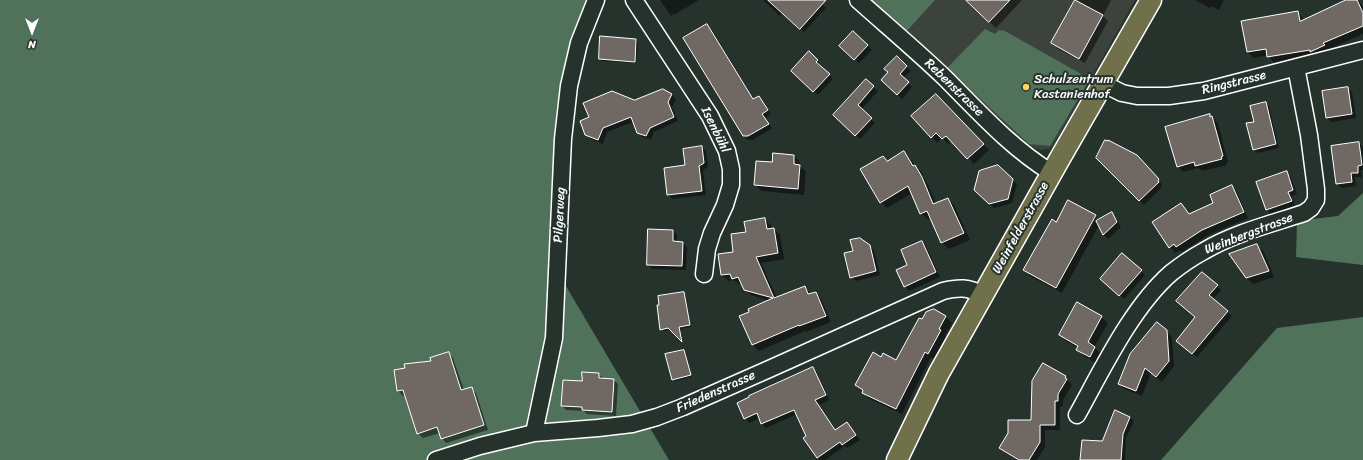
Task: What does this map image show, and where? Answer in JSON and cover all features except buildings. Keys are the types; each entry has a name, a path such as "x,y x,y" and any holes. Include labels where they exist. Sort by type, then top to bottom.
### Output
{"main road":[{"name":"Weinfelderstrasse","path":"897,460 939,373 1151,0"}],"street":[{"name":"Pilgerweg","path":"534,433 554,338 563,139 569,86 579,43 596,0"},
{"name":"Isenbühl","path":"634,0 710,116 727,151 731,169 731,186 725,205 706,249 704,274"},
{"name":"Rebenstrasse","path":"858,0 940,74 1000,132 1030,158 1052,173"},
{"name":"Ringstrasse","path":"1104,84 1122,94 1137,96 1169,96 1204,91 1363,50"},
{"name":"Weinbergstrasse","path":"1077,415 1126,331 1149,296 1172,273 1204,250 1234,237 1304,213 1311,208 1316,200 1316,189 1309,135 1296,67"},
{"name":"Friedenstrasse","path":"436,460 480,446 534,433 632,424 657,417 767,370 943,291 957,287 977,291 983,295"}],"shaded area":[{"name":"Schulzentrum Kastanienhof","path":"935,0 1135,0 1054,144 1049,149 1041,150 1027,145 907,31"}],"green space":[{"path":"0,0 592,0 549,271 557,271 669,460 0,460"},
{"path":"871,0 935,0 907,31"},
{"path":"985,29 995,34 999,30 1005,31 1090,79 1050,146 1029,144 947,68"},
{"path":"1363,193 1363,265 1296,257 1297,221 1338,216"},
{"path":"1363,317 1363,460 1161,460 1277,328"}],"place":[{"name":"Schulzentrum Kastanienhof","path":"1026,87"}]}
